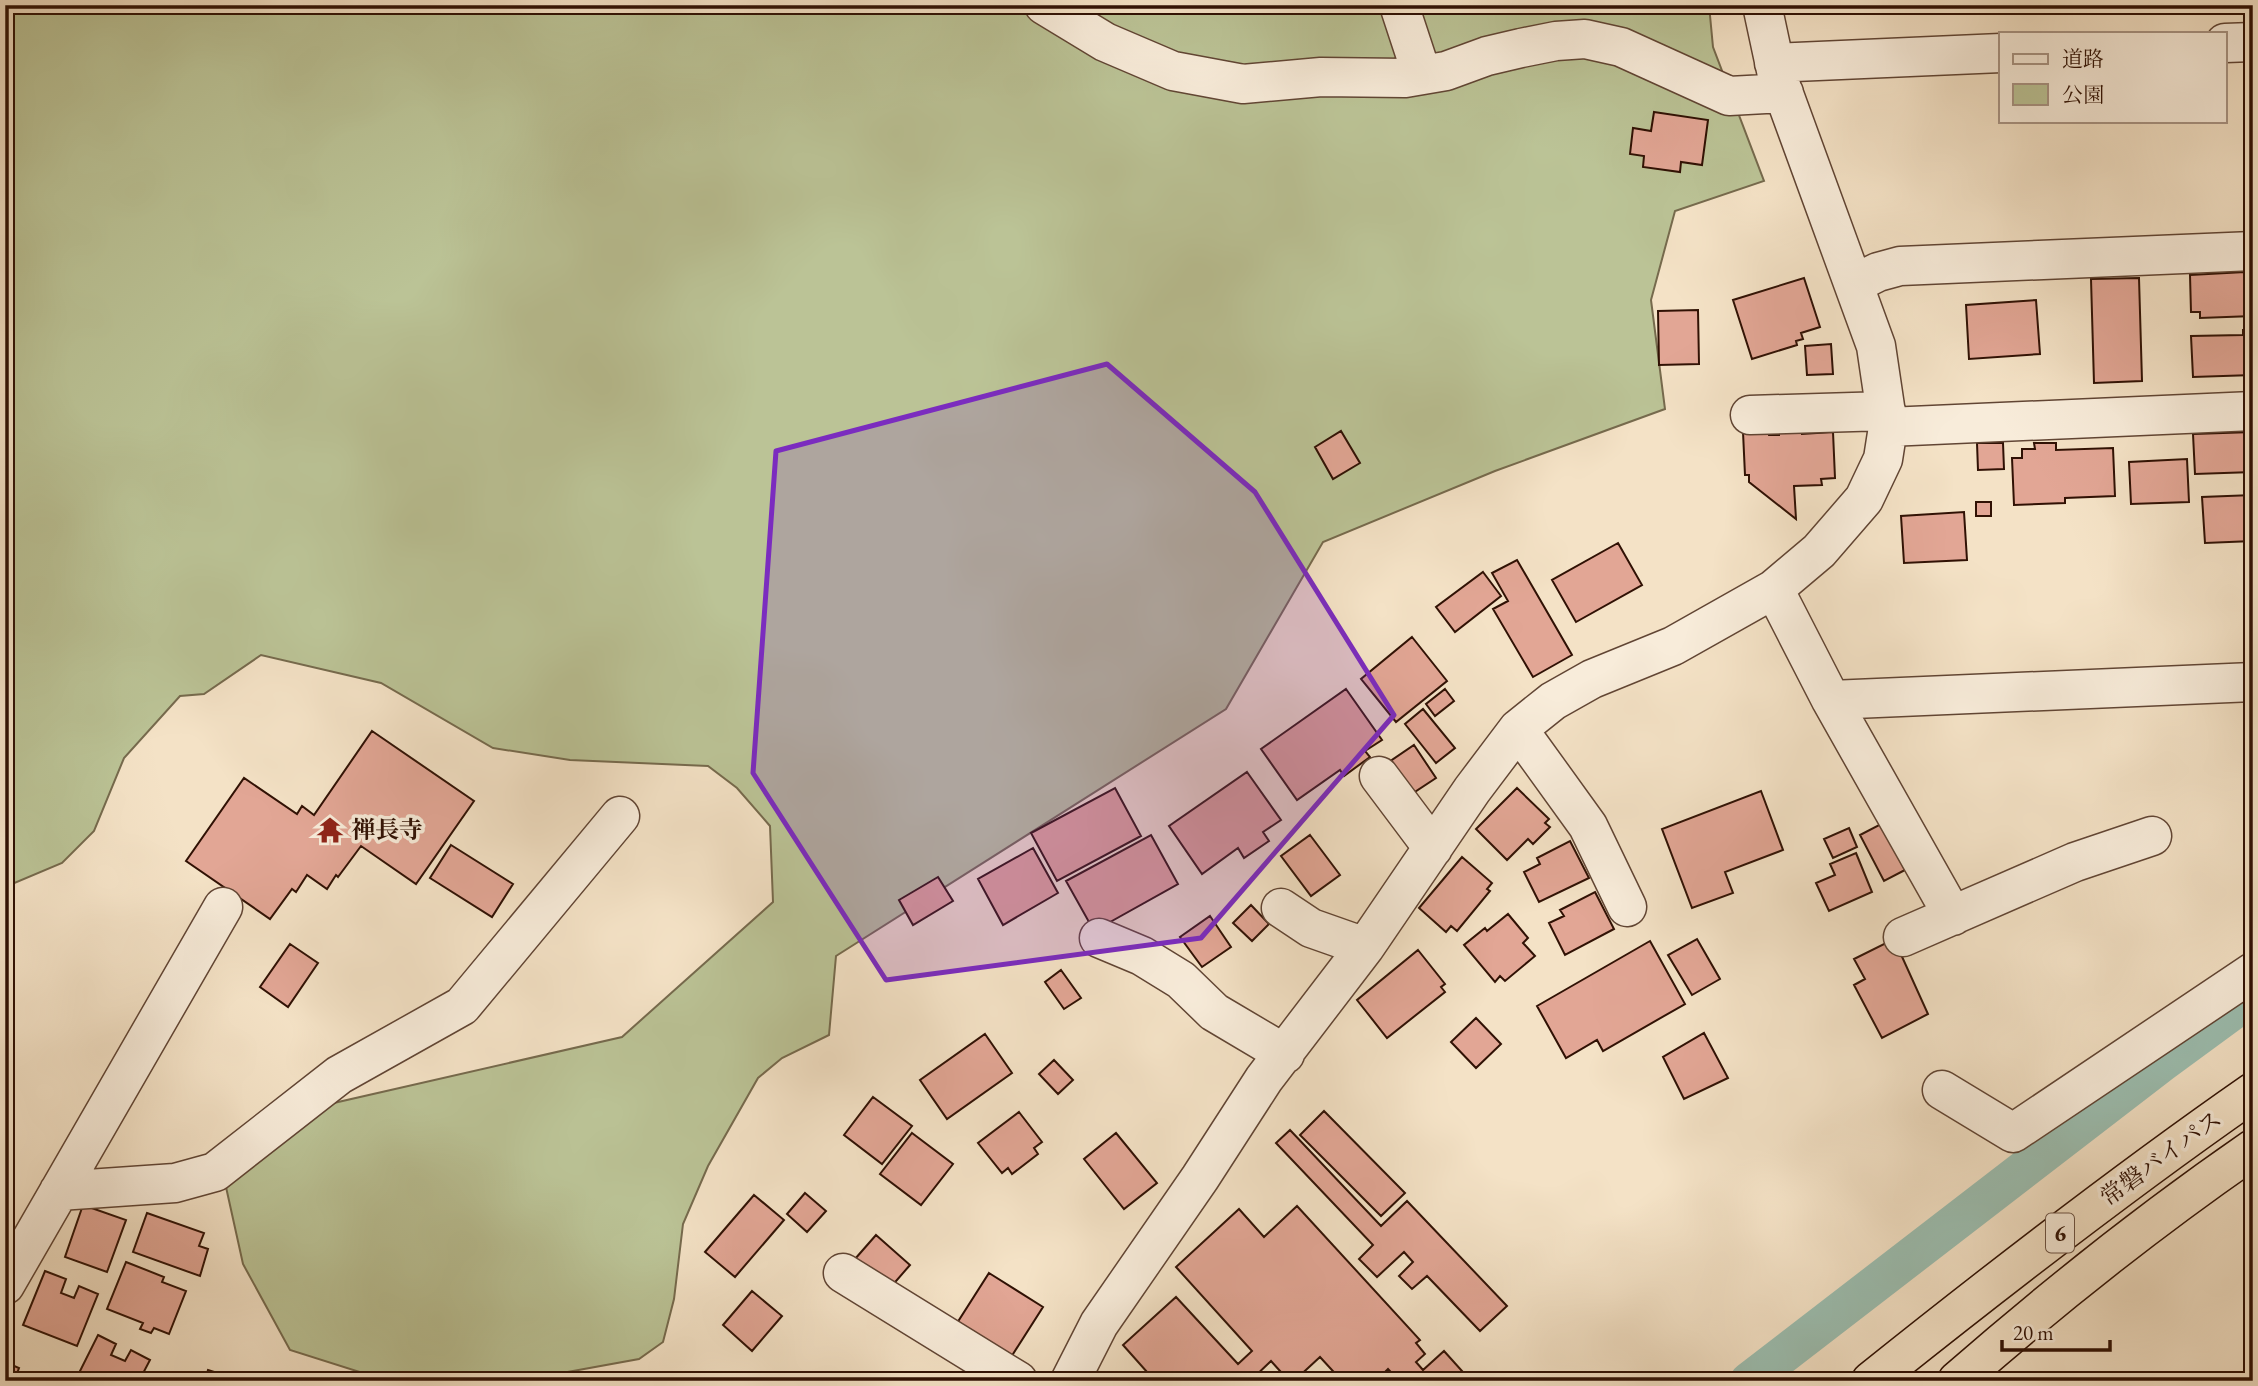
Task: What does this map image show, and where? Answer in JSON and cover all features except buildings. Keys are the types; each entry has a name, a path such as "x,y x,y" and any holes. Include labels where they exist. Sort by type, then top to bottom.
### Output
{"highway":[{"name":"常磐バイパス","path":"1871,1381 2003,1275 2180,1142 2253,1092"},
{"name":"常磐バイパス","path":"1956,1381 2028,1319 2253,1149"}],"street":[{"path":"1044,5 1105,43 1173,71 1243,85 1296,78 1405,78 1446,71 1521,48 1585,39 1621,47 1729,96 1779,78 1999,53"},
{"path":"1399,5 1422,75"},
{"path":"1070,1381 1098,1324 1200,1178 1264,1079 1365,947 1472,790 1518,729 1553,701 1673,646 1774,589 1819,551 1864,499 1883,460 1887,419 1877,346 1779,78 1762,5"},
{"path":"2226,43 2253,42"},
{"path":"1854,284 1878,272 1900,266 2253,251"},
{"path":"1750,415 1887,419 2253,411"},
{"path":"1774,589 1831,700 1953,916"},
{"path":"1831,700 2253,682"},
{"path":"1518,729 1588,826 1627,907"},
{"path":"1379,776 1433,848"},
{"path":"59,1191 175,1182 215,1172 339,1074 462,1006 620,816"},
{"path":"1903,937 2075,862 2152,836"},
{"path":"7,1278 223,906"},
{"path":"1282,908 1311,928 1365,947"},
{"path":"1098,938 1142,956 1181,980 1214,1012 1285,1054"},
{"path":"1942,1090 2013,1133 2253,972"},
{"path":"843,1273 1018,1381"}],"path":[{"path":"884,12 887,5"}],"highlighted area":[{"path":"1107,364 1255,492 1394,715 1201,938 886,980 753,773 776,451"}],"green space":[{"path":"5,5 1709,5 1713,47 1764,181 1675,211 1651,300 1665,409 1495,471 1323,542 1226,709 836,956 829,1035 782,1058 758,1078 708,1166 683,1224 674,1299 663,1342 639,1359 518,1381 388,1381 290,1350 243,1264 226,1187 312,1108 622,1037 773,902 770,826 737,788 708,766 570,760 493,748 381,683 261,655 204,694 180,696 124,758 94,831 62,863 5,887"}],"waterway":[{"path":"1749,1381 2237,1008"}],"place":[{"name":"禅長寺","path":"330,830"}]}
